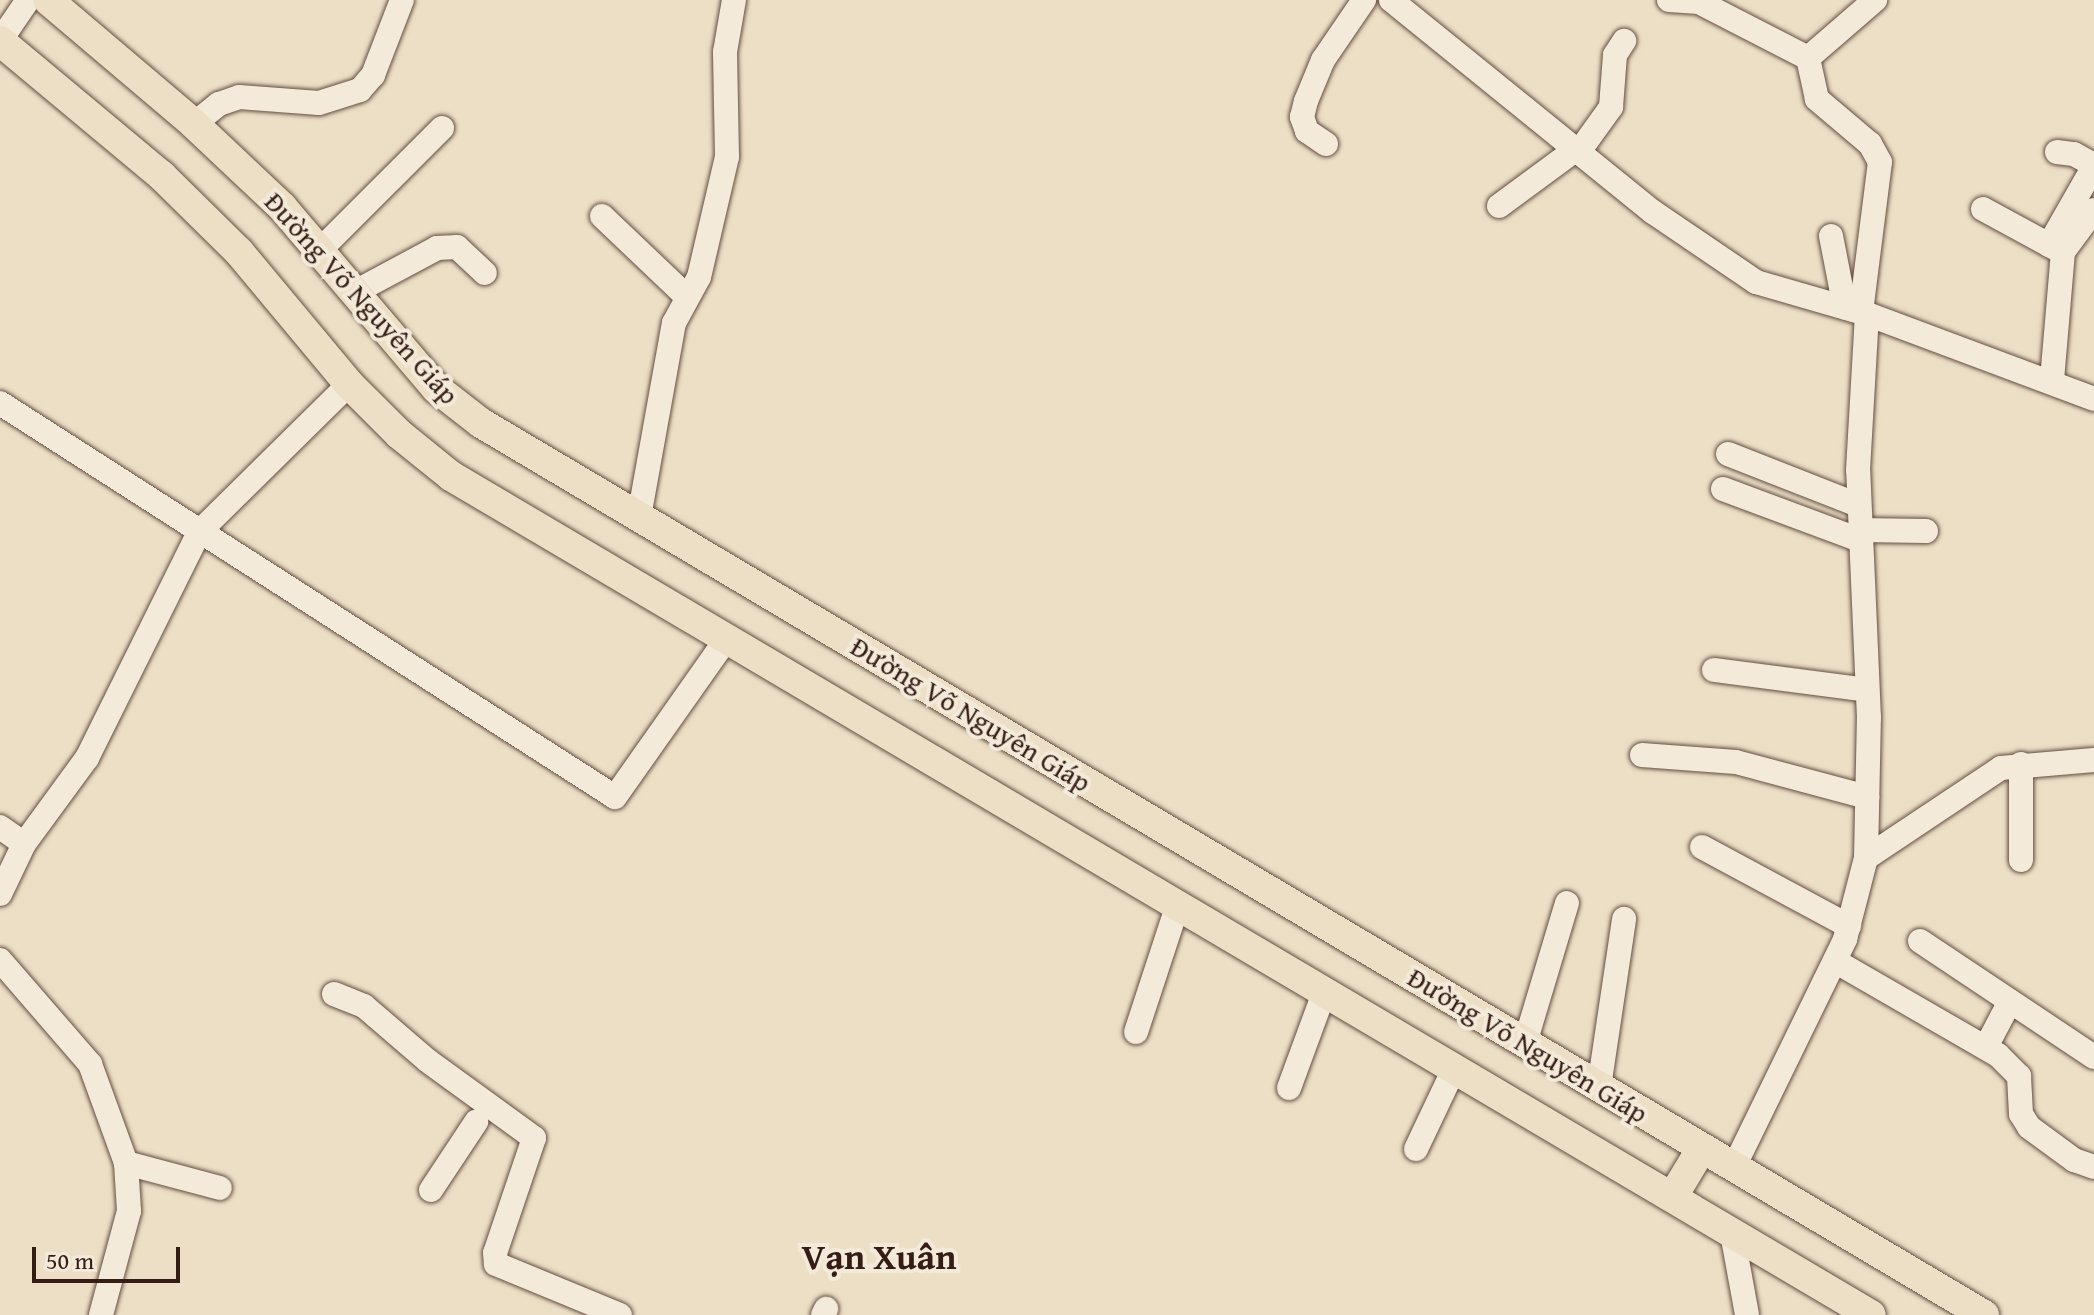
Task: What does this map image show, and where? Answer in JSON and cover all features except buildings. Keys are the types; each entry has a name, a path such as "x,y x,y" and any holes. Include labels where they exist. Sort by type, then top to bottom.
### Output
{"main road":[{"name":"Đường Võ Nguyên Giáp","path":"48,0 194,124 282,207 436,388 481,423 1984,1315"},
{"name":"Đường Võ Nguyên Giáp","path":"0,41 173,187 239,252 349,384 399,434 451,476 1871,1315"},
{"path":"1673,1196 1702,1148"}],"street":[{"path":"0,41 28,0"},
{"path":"194,124 219,104 239,97 319,103 353,95 373,75 402,0"},
{"path":"639,517 674,323 710,240 727,157 725,52 734,0"},
{"path":"1326,144 1307,131 1302,117 1306,101 1323,60 1364,0"},
{"path":"1669,0 1699,2 1808,58"},
{"path":"1808,58 1875,0"},
{"path":"1397,2 1653,212 1756,282 1857,311 1994,365 2052,380 2094,399"},
{"path":"1499,206 1577,152 1611,107 1615,55 1624,41"},
{"path":"1734,1167 1835,961 1849,926 1866,858 1867,690 1858,505 1857,311 1880,162 1870,144 1817,99 1808,58"},
{"path":"319,251 442,128"},
{"path":"2052,380 2056,248 2094,165 2074,154 2057,152"},
{"path":"1983,209 2056,248"},
{"path":"2056,248 2094,210"},
{"path":"602,216 686,296"},
{"path":"1831,236 1857,311"},
{"path":"355,292 437,248 457,247 485,273"},
{"path":"0,894 24,844 87,758 199,532 349,384"},
{"path":"0,403 615,797 727,638"},
{"path":"1728,454 1858,505"},
{"path":"1723,489 1860,535 1926,531"},
{"path":"1714,670 1867,690"},
{"path":"1642,755 1736,762 1867,797"},
{"path":"1866,858 2001,768 2094,760"},
{"path":"2021,764 2021,860"},
{"path":"0,827 24,844"},
{"path":"1702,847 1849,926"},
{"path":"1525,1043 1567,903"},
{"path":"1136,1032 1178,904"},
{"path":"1599,1087 1624,919"},
{"path":"1920,941 2094,1057"},
{"path":"0,960 90,1064 126,1163 129,1211 101,1315"},
{"path":"1835,961 1986,1047 2019,1076 2021,1114 2029,1127 2074,1160 2094,1167"},
{"path":"1289,1088 1325,990"},
{"path":"334,994 364,1006 483,1111 529,1130 535,1144 495,1253 496,1264 620,1315"},
{"path":"1986,1047 2007,1007"},
{"path":"1416,1149 1455,1067"},
{"path":"431,1190 483,1111"},
{"path":"126,1163 220,1188"},
{"path":"1732,1233 1747,1315"}],"district":[{"name":"Vạn Xuân","path":"879,1256"}]}
